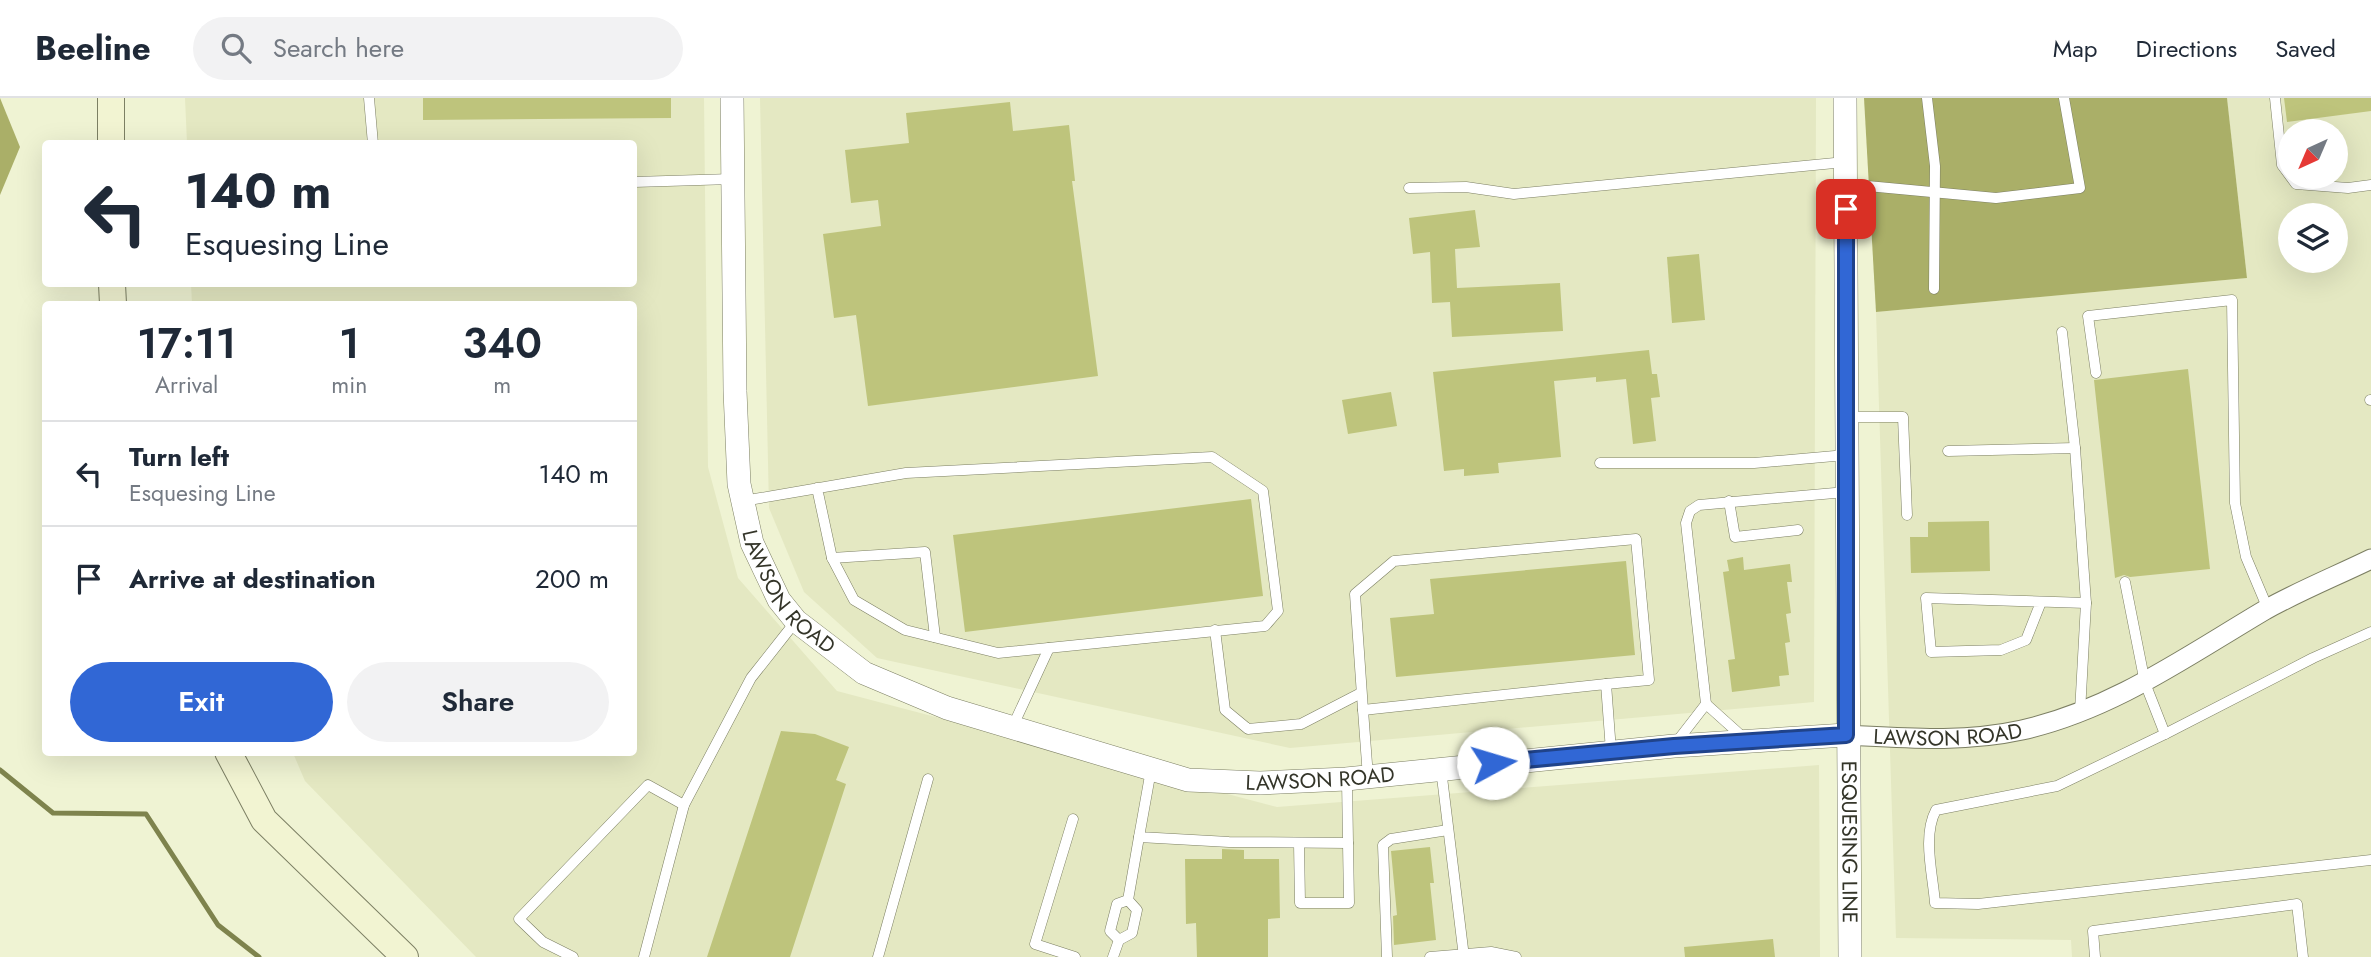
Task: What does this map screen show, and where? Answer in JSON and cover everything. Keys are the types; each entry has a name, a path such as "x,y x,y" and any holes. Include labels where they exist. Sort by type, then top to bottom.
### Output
{"main road":[{"path":"110,98 111,140"},
{"path":"230,756 264,820 405,957"}],"street":[{"name":"LAWSON ROAD","path":"732,98 734,391 739,484 752,543 779,600 796,621 864,673 947,708 1151,770 1188,780 1248,783 1357,778 1674,746 1846,735 1937,740 1975,738 2023,730 2080,712 2145,683 2268,609 2371,559"},
{"name":"ESQUESING LINE","path":"1846,98 1846,735 1850,957"}],"lane":[{"path":"369,98 373,140"},
{"path":"1927,98 1935,166 1934,289"},
{"path":"1409,188 1466,187 1514,194 1846,173 1934,192 1996,198 2080,188 2064,98"},
{"path":"2275,98 2282,165 2296,184 2348,188 2371,185"},
{"path":"637,182 733,178"},
{"path":"2096,373 2088,316 2232,300 2235,503 2246,556 2268,609"},
{"path":"2062,332 2075,447 2086,603 2080,712"},
{"path":"1846,417 1903,417 1907,515"},
{"path":"1948,451 2075,447"},
{"path":"1600,463 1754,463 1846,455"},
{"path":"743,501 817,488 906,473 1212,457 1263,491 1278,611 1265,626 998,653 905,630 854,600 832,558 817,488"},
{"path":"1748,742 1706,704 1686,523 1690,511 1699,505 1729,501 1846,492"},
{"path":"1729,501 1734,537 1798,530"},
{"path":"1298,843 1300,903 1349,903 1348,843 1363,710 1355,594 1394,561 1636,539 1649,680 1363,710"},
{"path":"832,558 925,552 934,637"},
{"path":"2125,582 2145,683 2165,734"},
{"path":"2041,602 2026,640 2001,650 1931,652 1926,598 2086,603"},
{"path":"644,957 684,806 751,678 796,621"},
{"path":"1215,630 1225,710 1248,729 1301,724 1362,693"},
{"path":"2371,632 2313,658 2057,786 1936,810 1931,820 1930,836 1935,904 1979,904 2371,860"},
{"path":"1012,728 1049,648"},
{"path":"1606,684 1612,752"},
{"path":"1674,746 1706,704"},
{"path":"1441,769 1464,956"},
{"path":"1128,900 1151,770"},
{"path":"878,957 928,779"},
{"path":"573,957 543,942 519,919 648,785 684,806"},
{"path":"1073,819 1035,944 1074,957"},
{"path":"1387,957 1383,845 1391,839 1448,830"},
{"path":"1139,837 1348,843"},
{"path":"1119,940 1110,931 1113,917 1117,904 1128,900"},
{"path":"1113,957 1119,940 1132,933 1137,910 1128,900"},
{"path":"2095,957 2093,931 2297,904 2303,957"},
{"path":"1430,957 1491,952 1516,957"}],"shaded area":[{"path":"185,98 704,98 708,467 738,578 837,691 1277,807 1819,765 1820,957 476,957 305,781 294,756 637,756 637,301 192,301 191,287 637,287 637,140 187,140"},
{"path":"760,98 1816,98 1814,702 1290,748 877,658 804,592 769,508"},
{"path":"2227,98 2371,98 2371,957 2072,957 2071,940 1896,938 1876,312 2247,278"}],"green space":[{"path":"0,98 20,147 0,195"},
{"path":"1864,98 2227,98 2247,278 1876,312"}],"building":[{"path":"423,98 671,98 671,118 423,120"},
{"path":"2284,98 2371,98 2371,111 2310,119 2287,119"},
{"path":"1010,102 1013,131 1069,125 1075,181 1072,181 1098,376 868,406 856,315 834,318 823,234 881,226 878,200 851,203 845,150 909,143 906,113"},
{"path":"1475,210 1480,247 1455,249 1457,288 1560,283 1563,331 1452,337 1450,302 1432,303 1430,252 1413,254 1409,218"},
{"path":"1699,254 1705,320 1672,323 1667,257"},
{"path":"1649,350 1652,374 1657,374 1660,397 1651,398 1656,441 1633,444 1626,379 1596,382 1596,377 1554,381 1561,457 1498,463 1499,473 1464,476 1464,469 1444,471 1433,372"},
{"path":"2188,369 2210,569 2130,577 2124,575 2115,578 2094,380"},
{"path":"1391,392 1397,426 1348,434 1342,400"},
{"path":"1251,499 1263,596 965,632 953,535"},
{"path":"1989,521 1990,571 1911,573 1910,537 1928,537 1928,522"},
{"path":"1743,557 1744,570 1790,564 1792,582 1787,582 1791,613 1786,614 1790,642 1785,643 1789,675 1779,676 1780,686 1732,692 1728,660 1735,659 1723,572 1729,571 1727,560"},
{"path":"1626,561 1635,655 1396,677 1390,618 1434,614 1430,579"},
{"path":"781,731 815,734 849,747 836,780 846,784 790,957 707,957"},
{"path":"1430,847 1434,883 1430,883 1436,940 1394,945 1393,916 1397,915 1391,851"},
{"path":"1222,849 1244,850 1244,859 1279,859 1280,918 1268,919 1268,957 1197,957 1196,923 1186,924 1185,859 1222,859"},
{"path":"1773,939 1775,957 1685,957 1684,947"}],"waterway":[{"path":"0,770 53,813 146,814 218,925 259,957"}],"route":[{"path":"1493,763 1674,746 1846,735 1846,209"}]}
